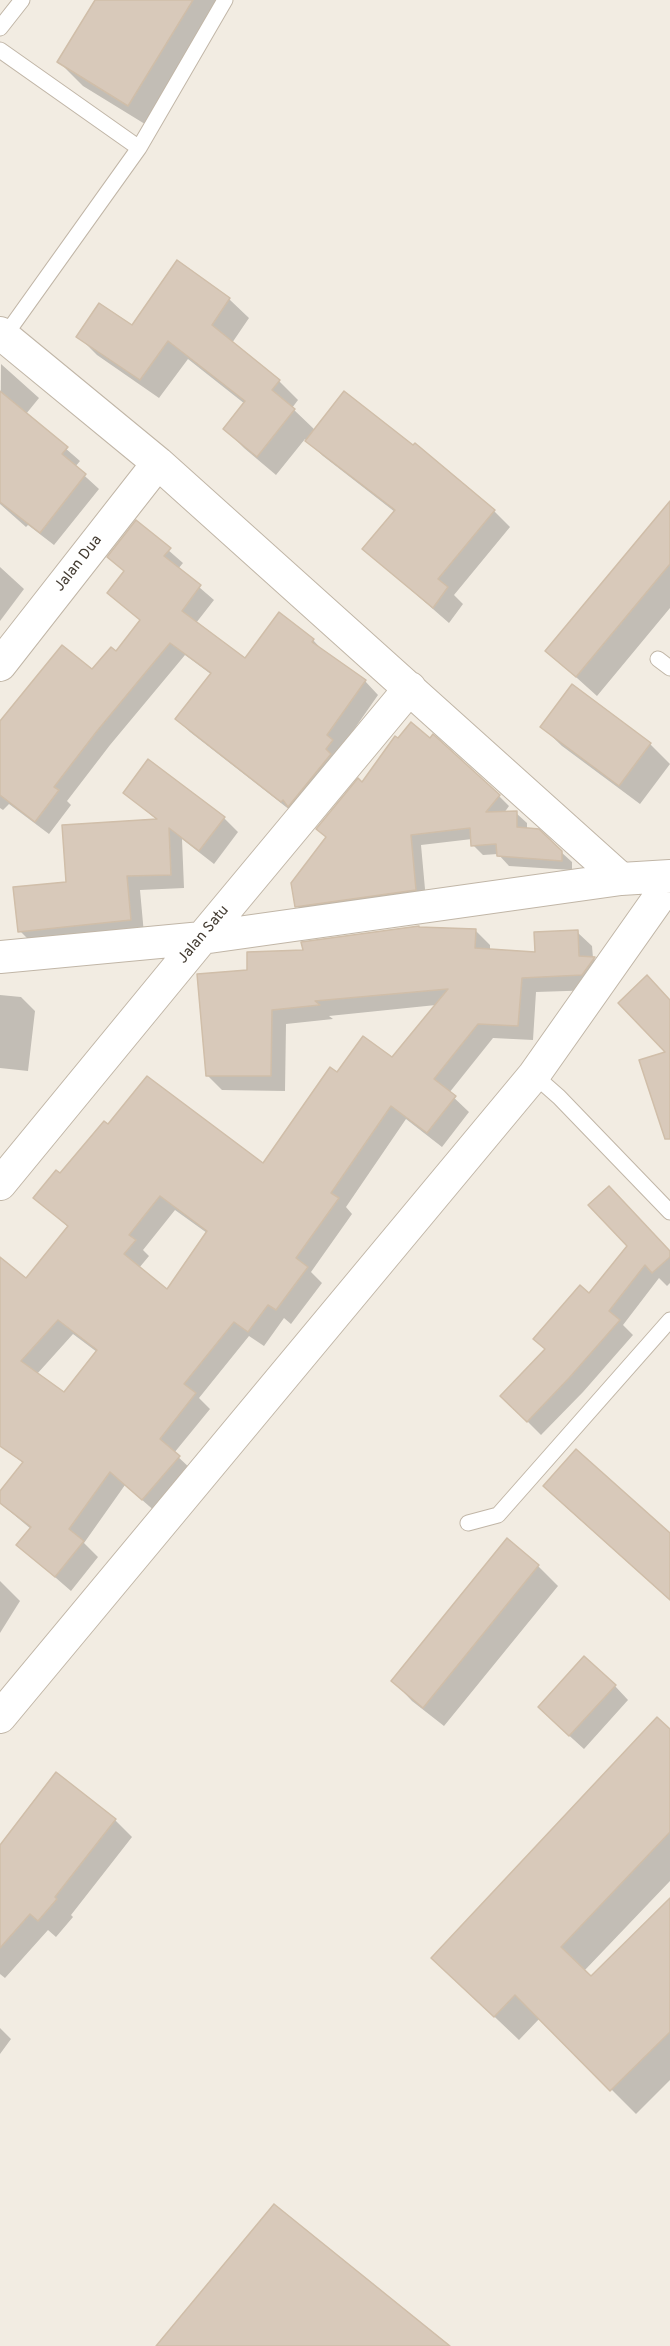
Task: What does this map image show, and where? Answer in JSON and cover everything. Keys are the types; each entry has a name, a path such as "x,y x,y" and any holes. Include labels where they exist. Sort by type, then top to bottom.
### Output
{"street":[{"path":"2,335 158,463 621,879"},
{"name":"Jalan Dua","path":"0,665 158,463"},
{"name":"Jalan Satu","path":"0,1184 410,688"},
{"path":"0,957 202,938 621,879 670,876"},
{"path":"2,1710 534,1075 670,882"}],"lane":[{"path":"0,28 22,0"},
{"path":"2,335 139,148 225,0"},
{"path":"0,50 139,148"},
{"path":"534,1075 559,1097 670,1212"},
{"path":"468,1523 498,1515 670,1320"}],"building":[{"path":"95,0 193,0 128,106 57,62"},
{"path":"177,260 230,298 212,325 280,380 272,390 295,409 257,457 223,429 245,401 168,341 140,380 76,337 99,303 132,325"},
{"path":"0,391 68,447 62,454 86,474 40,533 0,502"},
{"path":"344,391 413,445 415,443 495,510 438,579 448,587 433,608 362,549 395,510 305,441"},
{"path":"670,501 670,564 576,677 545,651"},
{"path":"136,520 171,548 164,556 201,585 182,611 245,658 279,612 314,639 312,642 366,680 327,735 333,740 326,749 331,754 288,807 283,800 281,802 175,719 211,673 170,643 54,787 59,790 35,822 0,795 0,721 62,645 92,669 111,647 116,651 140,620 107,593 124,571 107,557"},
{"path":"572,684 651,743 619,786 540,727"},
{"path":"411,722 430,738 433,734 500,795 486,812 517,811 517,827 539,829 562,851 562,861 497,856 496,844 471,846 470,828 411,835 416,890 295,907 291,883 326,837 316,829 358,778 362,782 395,736 398,738"},
{"path":"148,759 225,817 199,851 169,828 171,875 127,876 131,920 18,932 13,887 66,882 62,825 157,819 123,793"},
{"path":"419,926 476,929 475,948 535,952 534,932 578,930 579,956 595,957 582,975 522,978 518,1026 478,1024 434,1079 456,1096 427,1133 391,1106 331,1193 339,1198 296,1258 308,1267 276,1310 268,1305 248,1332 234,1322 184,1384 196,1393 160,1439 180,1456 142,1500 110,1472 69,1529 84,1541 55,1577 16,1545 31,1527 0,1503 0,1491 23,1462 0,1446 0,1257 26,1278 68,1226 33,1198 56,1170 60,1173 104,1121 108,1124 147,1076 263,1163 330,1067 337,1072 363,1036 392,1057 448,989 315,1001 320,1005 272,1010 271,1076 206,1076 197,974 247,970 247,952 303,950 301,942","holes":["160,1196 207,1231 167,1289 124,1254 136,1240 129,1235","58,1320 97,1350 64,1392 21,1361"]},
{"path":"647,975 670,1000 670,1139 665,1139 639,1060 665,1052 618,1003"},
{"path":"609,1186 670,1251 670,1257 652,1273 645,1265 609,1311 620,1320 527,1422 500,1396 545,1349 533,1339 580,1285 589,1293 627,1246 588,1205"},
{"path":"576,1449 670,1533 670,1600 543,1486"},
{"path":"507,1538 539,1565 423,1708 391,1681"},
{"path":"584,1656 616,1685 569,1736 538,1707"},
{"path":"657,1717 670,1729 670,1832 561,1947 591,1976 670,1898 670,2032 610,2091 515,1995 494,2017 431,1958"},
{"path":"56,1772 116,1819 38,1921 30,1914 0,1948 0,1845"},
{"path":"274,2204 450,2346 156,2346"}]}
